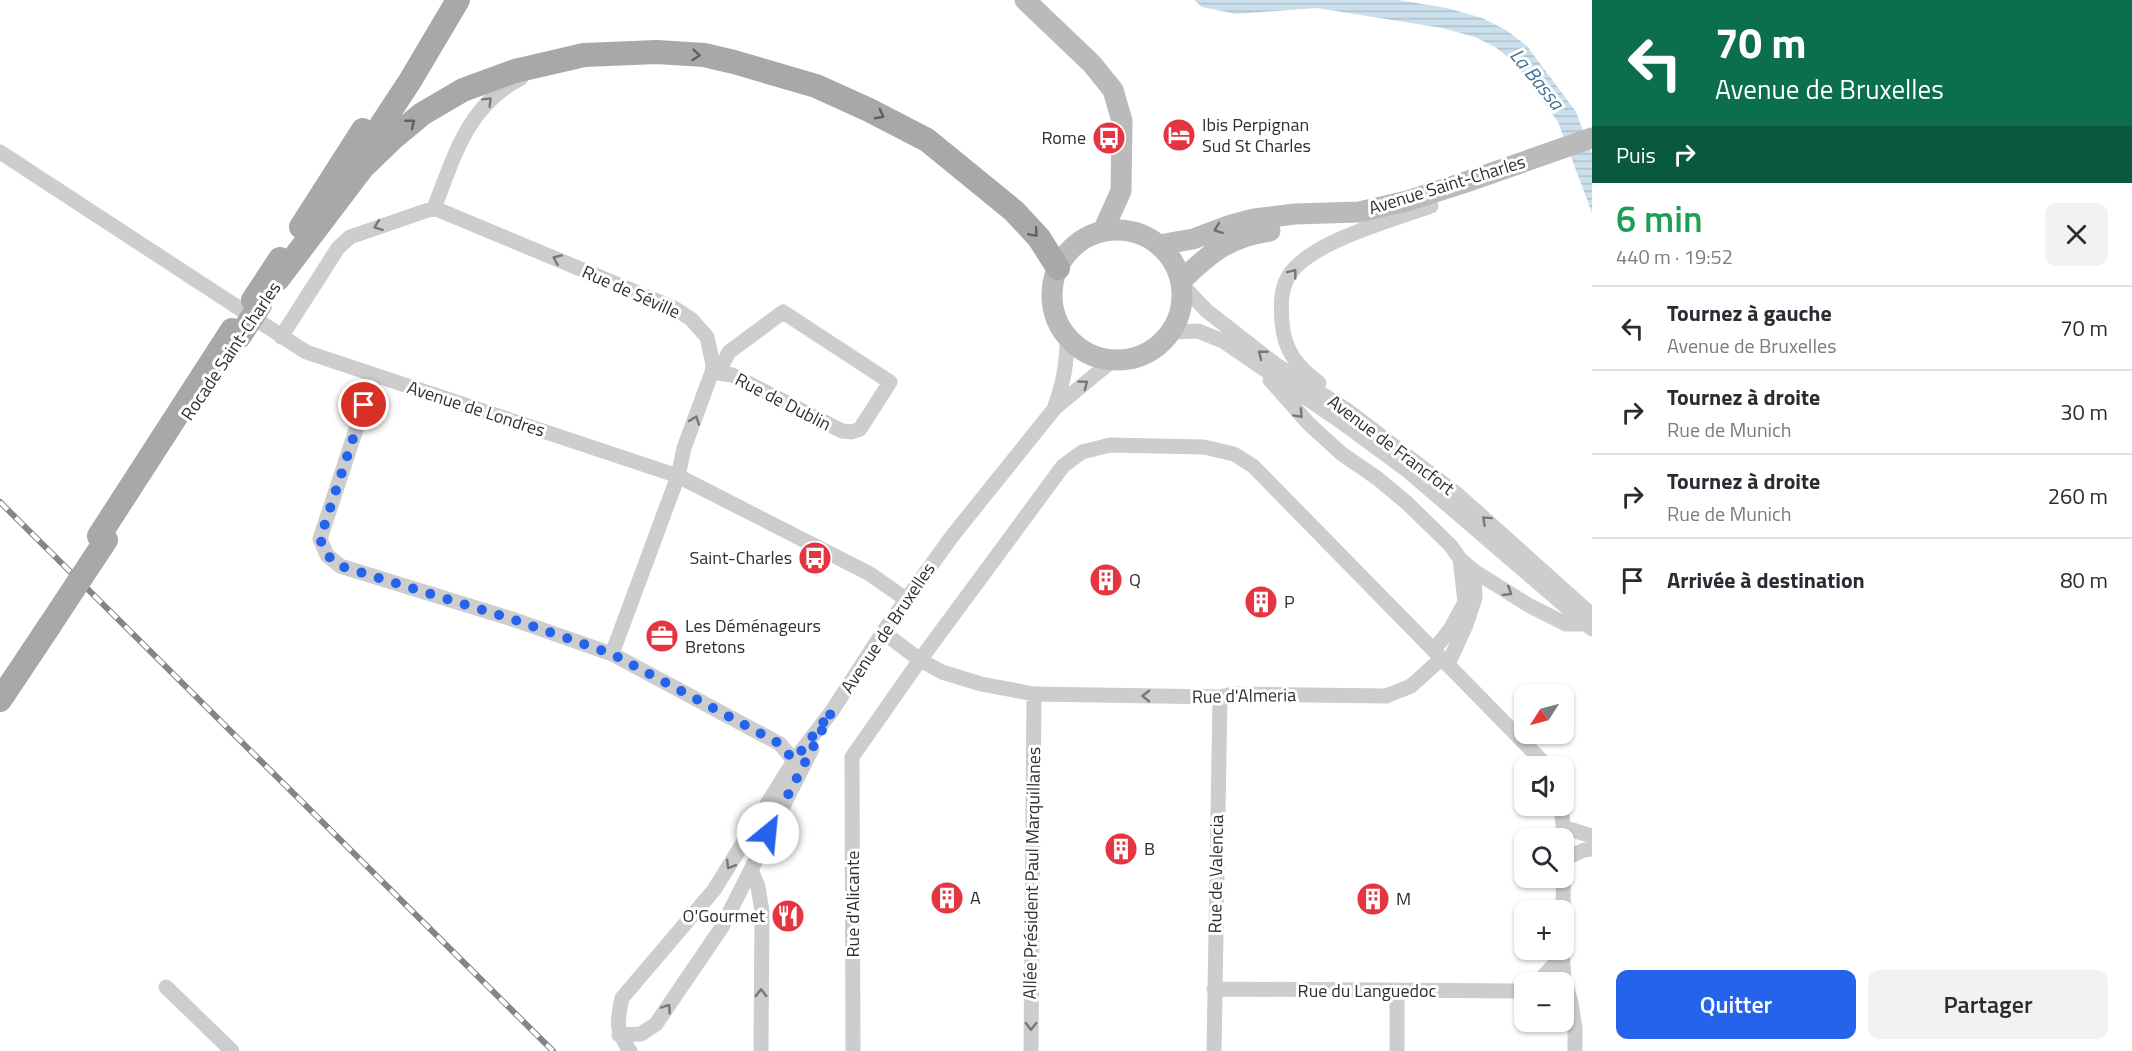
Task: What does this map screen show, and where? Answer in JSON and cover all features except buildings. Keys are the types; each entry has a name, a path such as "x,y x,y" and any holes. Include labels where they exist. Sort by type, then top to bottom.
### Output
{"main road":[{"name":"Rocade Saint-Charles","path":"0,700 47,622 236,334 443,0"},
{"name":"Rocade Saint-Charles","path":"256,302 278,279 410,81 458,0"},
{"path":"278,279 363,167 392,138 432,108 463,90 514,71 584,55 657,52 704,55 816,86 927,140 1014,211 1040,238 1058,268"},
{"name":"Rocade Saint-Charles","path":"0,686 47,622"}],"street":[{"path":"1025,0 1092,64 1113,90 1122,121 1121,191 1103,231"},
{"path":"281,337 338,248 350,237 434,208 471,120 491,96 520,78 579,63 657,52"},
{"name":"Avenue Saint-Charles","path":"1181,283 1219,247 1250,234 1299,227 1354,223 1431,206 1560,155 1592,138"},
{"name":"Avenue Saint-Charles","path":"1159,245 1193,239 1254,219 1295,214 1359,212 1407,201 1560,155 1592,149"},
{"name":"Avenue de Londres","path":"0,152 306,352 678,476 870,574 907,600"},
{"path":"1121,191 1139,234"},
{"path":"1429,471 1378,427 1311,377 1289,353 1282,331 1280,303 1288,277 1307,257 1330,243 1431,206"},
{"name":"Rue de Séville","path":"434,208 674,308 691,319 707,337 715,373 684,448 678,476 612,654"},
{"path":"1121,230 1139,234 1159,245 1173,261 1181,283 1181,310 1171,332 1159,345 1145,354 1129,359 1113,360 1095,356 1080,348 1067,336 1058,320 1053,303 1053,285 1058,268 1069,252 1084,239 1103,231 1121,230"},
{"name":"Avenue de Francfort","path":"1181,283 1207,311 1275,364 1347,410 1457,494 1590,623"},
{"name":"Rue de Dublin","path":"783,312 890,382 860,429 852,432 842,431 732,375 715,373 729,352 783,312"},
{"name":"Avenue de Francfort","path":"1171,332 1198,331 1223,341 1340,420 1408,471 1590,623"},
{"name":"Avenue de Bruxelles","path":"1055,408 1064,380 1067,336"},
{"name":"Avenue de Bruxelles","path":"619,1035 618,1018 622,998 714,890 795,759 832,711 883,632 953,535 1055,408 1113,360"},
{"path":"1262,369 1309,424 1342,454 1407,502 1474,571 1530,606 1566,624 1590,623"},
{"path":"374,375 320,539 327,555 340,566 515,620 612,654 780,744 795,759"},
{"path":"920,660 1063,466 1082,452 1110,444 1204,447 1234,454 1253,466 1537,756"},
{"path":"1441,657 1451,628 1465,602 1460,559"},
{"path":"1441,657 1466,625 1475,598 1474,571"},
{"name":"Rue d'Almeria","path":"883,632 920,660 942,672 981,684 1034,694 1212,697 1233,694 1386,696 1411,686 1441,657"},
{"name":"Rue d'Alicante","path":"853,1051 852,757 920,660"},
{"name":"Allée Président Paul Marquillanes","path":"1031,1051 1034,694"},
{"name":"Rue de Valencia","path":"1212,697 1214,1051"},
{"path":"619,1035 640,1034 656,1024 722,927 832,711"},
{"path":"1562,816 1563,827 1592,836"},
{"path":"1574,854 1592,849"},
{"path":"750,869 758,887 762,911 761,1051"},
{"path":"1547,972 1556,960"},
{"path":"1563,960 1564,980 1571,1002 1575,1028 1575,1051"},
{"path":"166,987 232,1051"},
{"name":"Rue du Languedoc","path":"1214,989 1397,992 1514,990"},
{"path":"1397,992 1397,1051"},
{"path":"619,1035 625,1051"},
{"path":"619,1035 630,1051"},
{"path":"619,1035 639,1051"}],"water":[{"name":"La Bassa","path":"1194,0 1398,0 1447,8 1482,18 1506,30 1527,46 1576,112 1592,154 1592,213 1558,122 1513,61 1495,47 1475,37 1442,28 1317,8 1236,14 1202,7"}],"railway":[{"path":"0,502 553,1051"}],"place":[{"name":"Ibis Perpignan Sud St Charles","path":"1179,135"},
{"name":"Rome","path":"1109,138"},
{"name":"Saint-Charles","path":"815,558"},
{"name":"Q","path":"1106,580"},
{"name":"P","path":"1261,602"},
{"name":"Les Déménageurs Bretons","path":"662,636"},
{"name":"B","path":"1121,849"},
{"name":"A","path":"947,898"},
{"name":"M","path":"1373,899"},
{"name":"O'Gourmet","path":"788,916"}],"route":[{"path":"364,405 320,539 327,555 340,566 515,620 612,654 780,744 795,759 832,711 768,833"}]}
